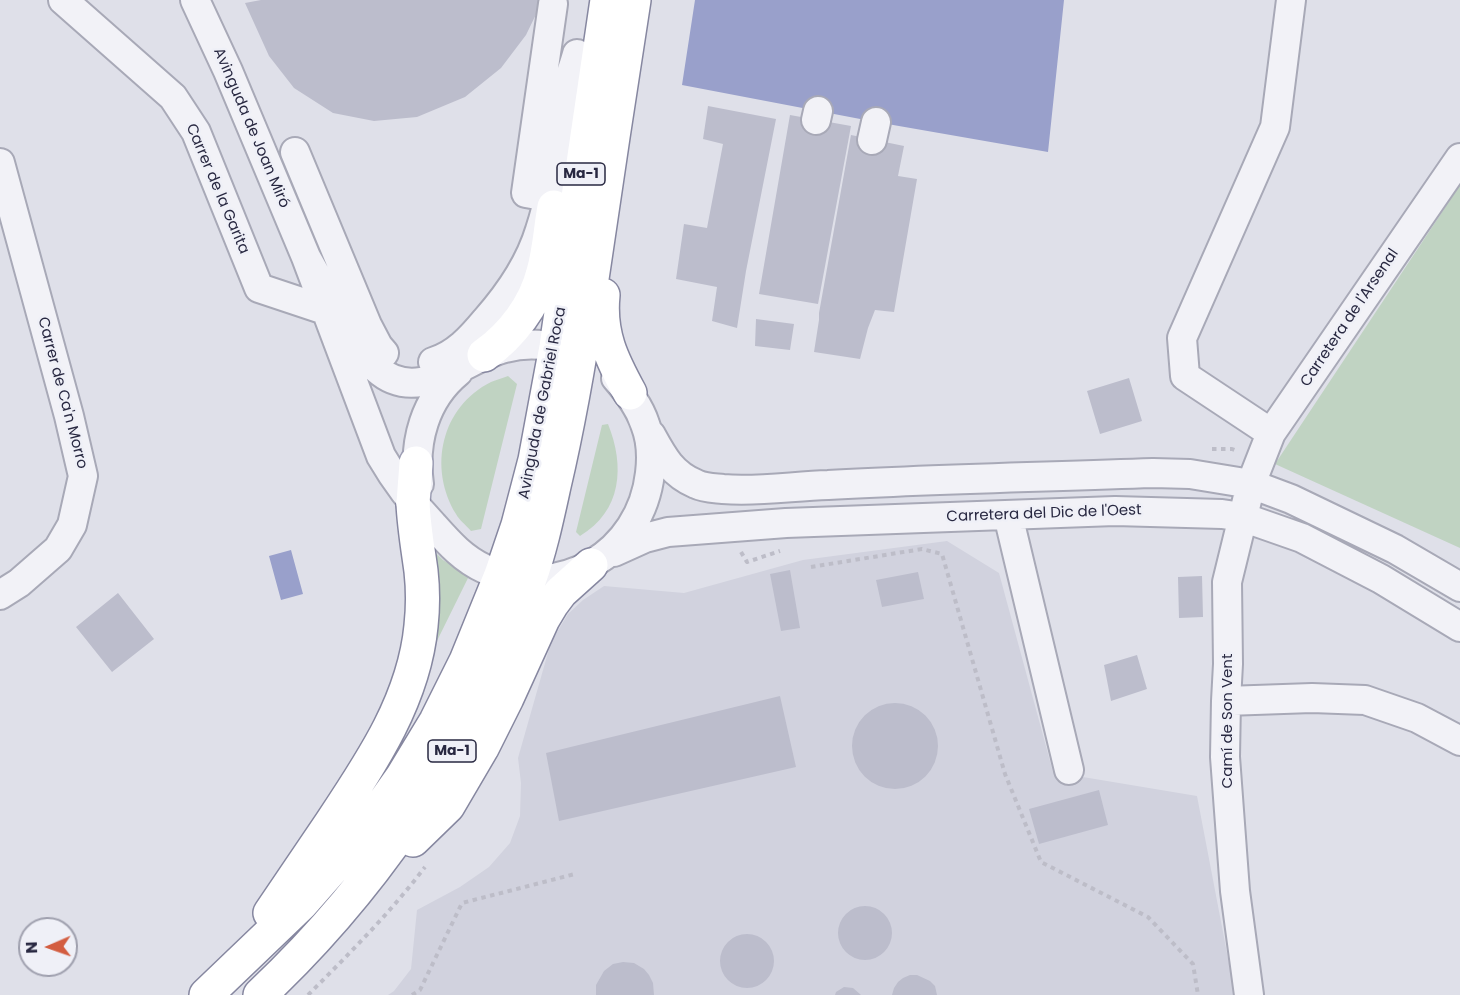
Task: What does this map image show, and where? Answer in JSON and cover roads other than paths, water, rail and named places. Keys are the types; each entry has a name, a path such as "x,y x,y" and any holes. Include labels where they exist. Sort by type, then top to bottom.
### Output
{"main road":[{"path":"476,360 498,345 510,333 536,296 544,272 577,54 616,1"},
{"name":"Avinguda de Gabriel Roca","path":"260,995 345,906 379,865 409,823 442,770 486,688 512,628 518,525 568,350 600,225 616,1"},
{"name":"Avinguda de Gabriel Roca","path":"568,350 616,1"},
{"path":"600,225 606,270 602,309 603,326 612,360 630,393"},
{"path":"216,986 364,773 399,709 417,649 422,612 422,580 413,504 416,463"},
{"path":"345,906 448,806 482,748 552,604 561,592 599,560"},
{"name":"Avinguda de Gabriel Roca","path":"216,986 308,896 358,839 402,777 436,721 466,661 516,577"}],"street":[{"name":"Carrer de la Garita","path":"63,0 172,97 196,132 258,288 325,310"},
{"name":"Avinguda de Joan Miró","path":"195,0 228,71 306,257"},
{"path":"1271,433 1185,376 1182,338 1275,127 1292,0"},
{"path":"543,196 526,194 553,4"},
{"path":"378,346 400,363 417,364 436,361 464,345 496,310 507,294 521,273 540,232 549,197 565,94 577,54"},
{"path":"295,152 367,325 378,346 393,365 409,375 419,378 439,377"},
{"name":"Carretera de l'Arsenal","path":"1251,484 1271,433 1460,158"},
{"name":"Carrer de Ca'n Morro","path":"0,163 69,416 83,476 72,525 58,549 19,583 0,595"},
{"path":"306,257 381,456 391,474 413,504 453,548 484,568 516,577"},
{"path":"306,257 358,347 387,377 402,382 422,382 439,377 503,348 516,345 543,344 568,350 598,363 615,377 630,393 665,460 674,470 697,485 731,490 757,490 826,485 1153,473 1190,474 1251,484 1291,499 1395,549 1460,587"},
{"path":"440,533 423,500 418,482 416,463 418,444 429,408 438,393 452,378 476,360"},
{"path":"599,560 622,541 642,507 648,488 651,447 646,425"},
{"name":"Camí de Son Vent","path":"1249,995 1235,891 1226,757 1226,701 1227,582 1251,484"},
{"name":"Carretera del Dic de l'Oest","path":"516,577 555,578 574,573 645,538 668,532 786,523 1115,511 1211,513 1242,517 1302,538 1381,579 1460,627"},
{"path":"1008,515 1069,770"},
{"path":"1226,701 1312,698 1365,700 1417,718 1460,741"}],"water":[{"path":"695,0 1064,0 1048,152 682,85"},
{"path":"291,550 303,594 281,600 269,556"}]}
